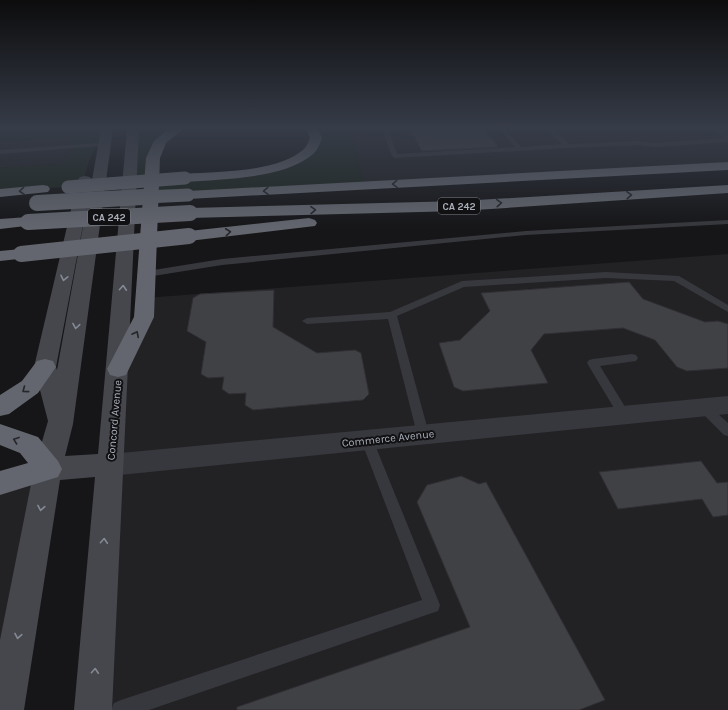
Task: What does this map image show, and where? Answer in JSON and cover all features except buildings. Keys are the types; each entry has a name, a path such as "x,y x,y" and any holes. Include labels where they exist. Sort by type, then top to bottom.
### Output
{"highway":[{"path":"118,369 144,317 153,162"},
{"path":"0,193 250,172 278,167 290,162"},
{"name":"CA 242","path":"0,205 728,166"},
{"name":"CA 242","path":"0,224 190,213 460,206 728,189"},
{"path":"0,256 460,206"},
{"path":"0,407 30,387 45,367"},
{"path":"0,434 29,445 48,469 0,483"}],"main road":[{"path":"60,424 45,367 89,162"},
{"path":"5,710 48,469 60,424 100,162"},
{"name":"Concord Avenue","path":"93,710 118,369 131,162"},
{"name":"Commerce Avenue","path":"48,469 110,465"}],"street":[{"name":"Commerce Avenue","path":"110,465 728,404"}],"lane":[{"path":"147,274 222,262 526,233 728,222"},
{"path":"307,321 392,315 462,284 606,275 676,278 728,309"},
{"path":"392,315 423,434"},
{"path":"624,414 593,363 632,358"},
{"path":"703,407 728,431"},
{"path":"121,710 432,604 367,440"}],"shaded area":[{"path":"0,162 62,162 61,164 0,168"},
{"path":"62,162 89,162 82,185 0,193 0,168 61,164"},
{"path":"130,162 157,162 152,180 129,182"},
{"path":"287,162 358,162 364,185 152,197 152,180 277,167"},
{"path":"358,162 728,162 728,166 364,185"},
{"path":"728,254 728,710 93,710 118,369 145,298"},
{"path":"48,469 5,710 0,710 0,483"}]}
